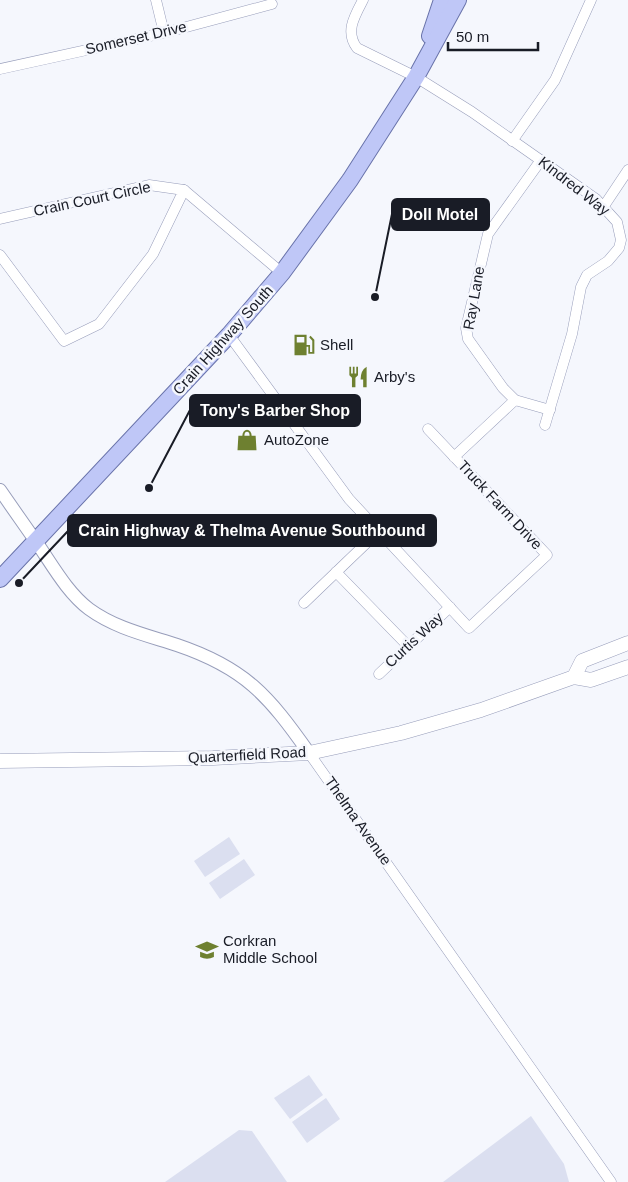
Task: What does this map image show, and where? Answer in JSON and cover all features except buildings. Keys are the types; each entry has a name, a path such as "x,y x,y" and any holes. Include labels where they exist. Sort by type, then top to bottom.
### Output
{"main road":[{"path":"416,77 442,0"},
{"path":"416,77 458,0"},
{"name":"Crain Highway South","path":"0,579 229,335 282,273 350,180 416,77"},
{"name":"Quarterfield Road","path":"574,676 582,661 628,642"},
{"name":"Quarterfield Road","path":"0,761 242,758 309,753 423,727 481,710 574,676 590,680 628,666"}],"street":[{"path":"156,0 164,33"},
{"name":"Kindred Way","path":"363,0 350,28 351,40 357,48 416,77 541,160 604,206 617,222 621,240 614,254 592,271 584,280 570,344 545,425"},
{"path":"512,141 555,80 591,0"},
{"name":"Somerset Drive","path":"0,69 164,33 272,4"},
{"name":"Ray Lane","path":"515,400 503,388 468,339 466,328 488,234 541,160"},
{"path":"604,206 628,170"},
{"name":"Crain Court Circle","path":"0,219 148,185 184,190"},
{"path":"0,255 64,341 100,324 153,254 184,190 282,273"},
{"name":"Truck Farm Drive","path":"229,335 349,500 470,628 547,555 428,429"},
{"path":"454,456 515,400 550,410"},
{"name":"Thelma Avenue","path":"0,490 60,577 88,608 112,623 134,632 203,654 233,669 267,696 611,1182"},
{"path":"304,602 378,531"},
{"path":"336,572 408,646"},
{"name":"Curtis Way","path":"379,674 450,607"}],"shaded area":[{"path":"229,837 240,854 205,877 194,861"},
{"path":"244,859 255,875 220,899 209,883"},
{"path":"309,1075 323,1095 290,1119 274,1098"},
{"path":"326,1098 340,1119 307,1143 292,1122"},
{"path":"531,1116 564,1164 569,1182 443,1182"},
{"path":"239,1130 252,1131 287,1182 165,1182"}],"place":[{"name":"Doll Motel","path":"375,297"},
{"name":"Shell","path":"304,345"},
{"name":"Arby's","path":"358,377"},
{"name":"AutoZone","path":"247,440"},
{"name":"Tony's Barber Shop","path":"149,488"},
{"name":"Crain Highway & Thelma Avenue Southbound","path":"19,583"},
{"name":"Corkran Middle School","path":"207,950"}]}
